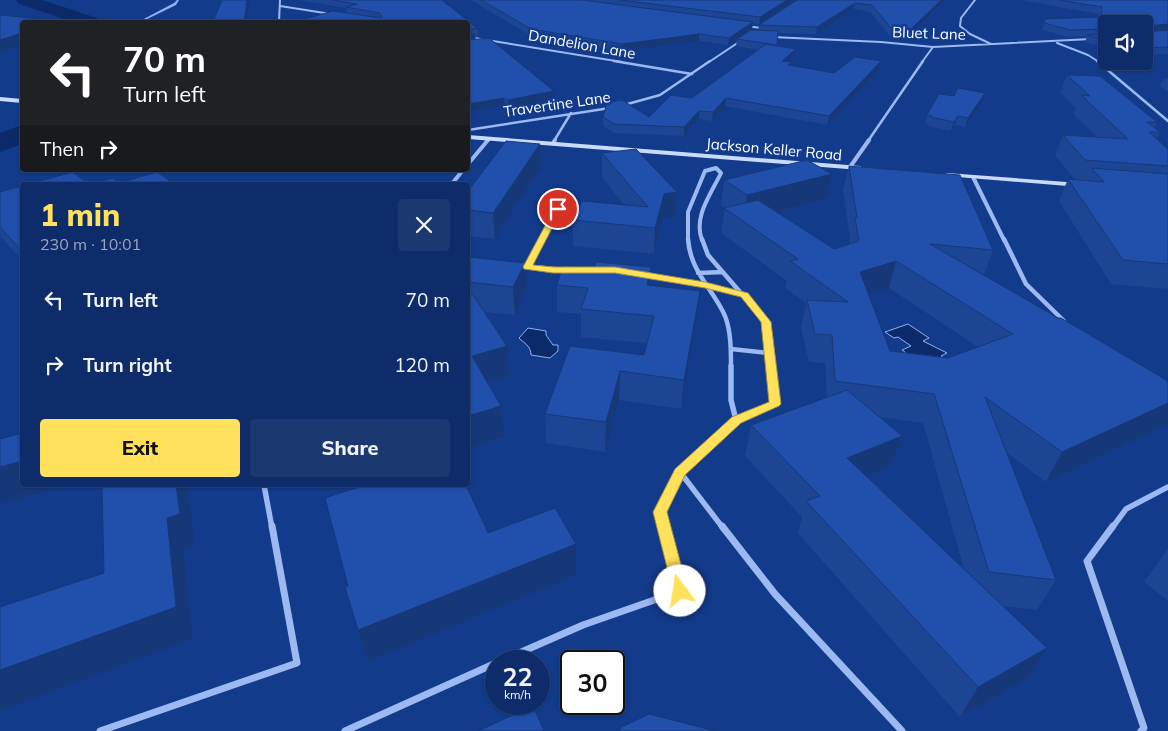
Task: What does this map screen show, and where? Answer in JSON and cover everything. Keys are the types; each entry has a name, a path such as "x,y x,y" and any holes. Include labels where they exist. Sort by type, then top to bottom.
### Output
{"main road":[{"path":"0,99 20,101"},
{"name":"Jackson Keller Road","path":"470,137 869,169"},
{"path":"935,174 1091,186"}],"street":[{"path":"279,20 280,0"},
{"path":"975,0 962,18 960,26 970,34 992,44"},
{"path":"280,6 335,15"},
{"path":"741,25 761,28 756,31"},
{"name":"Dandelion Lane","path":"470,36 692,74"},
{"name":"Bluet Lane","path":"767,36 881,42 933,47 1098,39"},
{"name":"Travertine Lane","path":"470,130 618,107 642,101 660,95 744,39"},
{"path":"483,43 498,42"},
{"path":"1054,42 1088,55 1100,63 1168,120"},
{"path":"850,167 933,47"},
{"path":"553,143 571,113"},
{"path":"470,161 488,138"},
{"path":"716,168 719,157"},
{"path":"525,650 583,624 680,591 660,512 680,472 736,420 775,404 766,322 708,255 698,229 700,216 721,174 716,168"},
{"path":"716,168 705,171 688,212 686,228 689,254 698,273 725,317 731,349 731,400 736,420"},
{"path":"453,182 461,172"},
{"path":"973,177 1026,284 1065,322"},
{"path":"527,267 566,195"},
{"path":"510,265 571,270"},
{"path":"698,273 723,272"},
{"path":"642,274 705,285 744,295"},
{"path":"731,349 769,353"},
{"path":"680,472 775,594 902,731"},
{"path":"100,731 297,663 264,487"},
{"path":"1141,731 1144,728 1087,561 1126,509 1168,488"},
{"path":"344,731 485,668"}],"water":[{"path":"908,324 929,338 923,341 947,353 941,356 948,361 928,369 902,350 911,346 898,337 894,338 885,332"},
{"path":"528,328 546,331 546,335 553,345 558,345 558,351 550,358 531,355 529,347 519,338"}],"building":[{"path":"222,0 247,0 244,20 214,20"},
{"path":"333,0 442,0 467,20 302,20 333,11 382,17 380,13 346,7 357,4"},
{"path":"481,0 582,0 753,22 729,38 699,34 622,44 531,29"},
{"path":"620,0 787,0 760,17"},
{"path":"797,0 941,0 911,29 892,29 872,5 855,3 817,27 759,25"},
{"path":"1059,0 1168,0 1168,24 1153,25 1153,15 1101,15 1102,7"},
{"path":"0,15 41,19 20,20 20,34 0,40"},
{"path":"1098,17 1098,29 1071,30 1044,23 1045,19"},
{"path":"470,23 478,29 470,28"},
{"path":"751,30 778,31 777,45 737,39"},
{"path":"1168,30 1168,47 1153,48 1153,31"},
{"path":"1098,34 1098,38 1087,35"},
{"path":"489,38 554,91 508,100 504,98 470,104 470,40"},
{"path":"766,44 796,49 782,61 791,62 788,65 834,73 855,57 881,61 829,116 726,98 713,112 699,111 684,127 614,124 603,117 607,103 622,100 649,117 671,95 692,98"},
{"path":"1067,75 1100,76 1157,122 1147,122 1160,132 1149,132 1168,149 1168,166 1085,160 1063,135 1128,139 1081,95 1090,96"},
{"path":"958,88 985,93 968,118 958,116 954,122 927,115 939,94 954,96"},
{"path":"506,141 540,144 493,213 470,210 470,188"},
{"path":"636,149 677,192 664,194 655,228 573,220 582,201 648,207 602,153"},
{"path":"807,160 832,174 747,195 724,180"},
{"path":"849,166 960,175 993,250 930,244 1168,381 1168,403 1062,452 985,397 1056,580 989,572 934,394 835,381 832,335 815,334 807,300 848,302 790,261 798,259 724,208 758,200 834,249 859,241 855,218 857,218","holes":["896,261 1013,334 948,358 890,351 860,272"]},
{"path":"1092,168 1168,174 1168,264 1123,260 1068,179 1104,182"},
{"path":"73,172 85,182 37,182"},
{"path":"157,172 172,182 122,182"},
{"path":"112,178 118,182 99,182"},
{"path":"20,187 20,249 0,227 0,192"},
{"path":"470,257 525,263 513,287 470,282"},
{"path":"596,262 651,267 647,285 700,291 684,380 620,371 606,422 545,414 570,346 644,355 654,316 581,309 588,288 557,285 563,265 594,268"},
{"path":"473,295 507,346 472,356 501,406 470,415 470,296"},
{"path":"847,390 902,436 847,458 1047,648 978,687 806,501 820,496 751,425"},
{"path":"20,434 20,462 0,467 0,439"},
{"path":"102,487 176,487 180,514 167,518 176,607 0,670 0,607 104,573"},
{"path":"359,487 467,487 488,533 555,508 576,544 358,630 345,587 348,586 325,498"},
{"path":"649,714 715,731 620,731 620,728"},
{"path":"513,715 537,715 544,731 478,731"}],"waterway":[{"path":"25,0 84,20"},
{"path":"144,20 175,4 178,0"},
{"path":"0,144 20,134"}],"route":[{"path":"558,209 527,267 553,270 615,270 705,285 744,295 766,322 775,404 736,420 680,472 660,512 680,591"}]}
